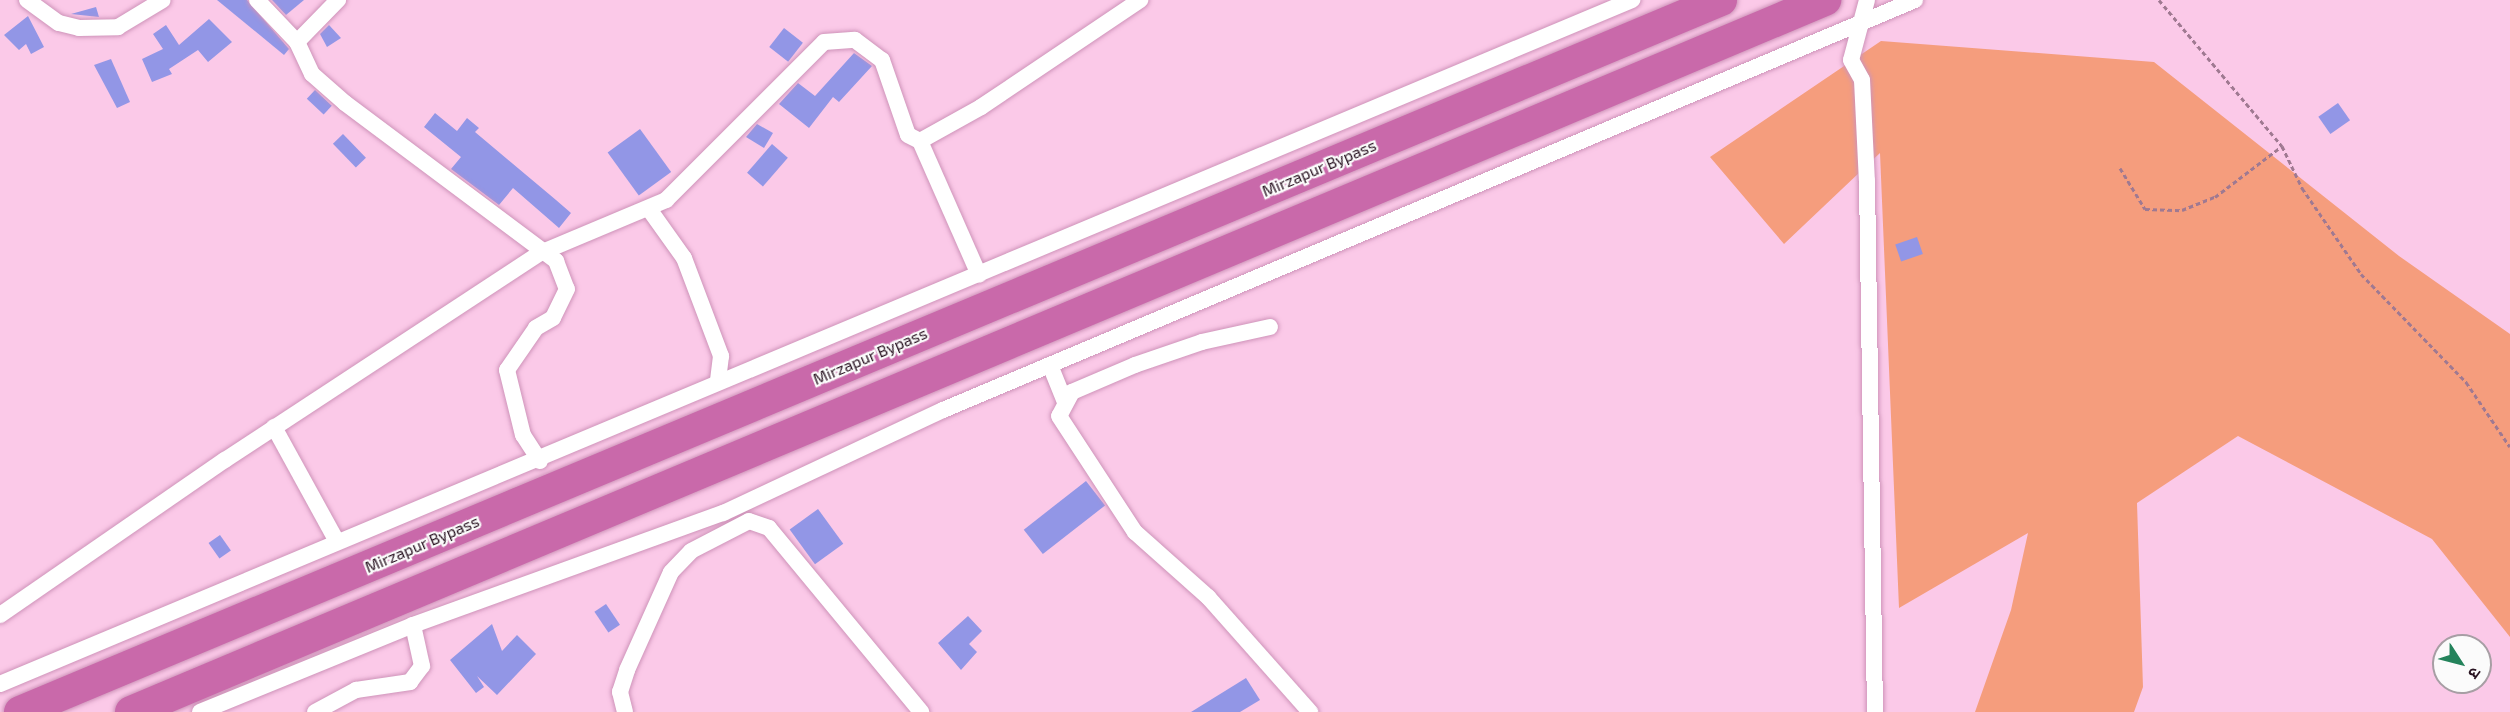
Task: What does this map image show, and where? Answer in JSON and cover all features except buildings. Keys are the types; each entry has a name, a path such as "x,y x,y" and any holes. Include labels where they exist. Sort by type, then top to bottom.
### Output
{"highway":[{"name":"Mirzapur Bypass","path":"20,712 1721,0"},
{"path":"131,712 1825,0"}],"street":[{"path":"27,0 59,23 80,28 118,27 163,0"},
{"path":"257,0 297,42 301,60 345,103 540,254 556,261 567,289 553,318 536,328 507,370 523,435 540,461"},
{"path":"297,42 338,0"},
{"path":"920,141 981,107 1140,0"},
{"path":"0,684 336,540 540,461 718,380 979,275 1632,0"},
{"path":"1867,0 1851,60 1862,80 1868,181 1875,712"},
{"path":"200,712 413,625 723,513 1050,366 1915,0"},
{"path":"0,615 274,427 540,254 666,200 824,42 855,40 882,60 908,135 920,141 979,275"},
{"path":"649,209 684,258 721,356 718,380"},
{"path":"1064,400 1135,365 1212,339 1270,327"},
{"path":"1050,366 1064,400 1063,424 1135,532 1215,605 1310,712"},
{"path":"274,427 336,540"},
{"path":"625,712 620,692 627,670 671,572 691,551 749,521 770,528 921,712"},
{"path":"315,712 356,690 410,682 422,666 413,625"}],"path":[{"path":"2159,0 2282,146 2342,249 2466,382 2510,447"},
{"path":"2121,168 2145,209 2182,210 2215,198 2282,146"}],"shaded area":[{"path":"1881,41 2154,62 2399,256 2510,334 2510,637 2432,539 2238,436 2137,503 2143,687 2134,712 1975,712 2011,610 2028,533 1899,608 1880,153 1784,244 1710,157"}]}
